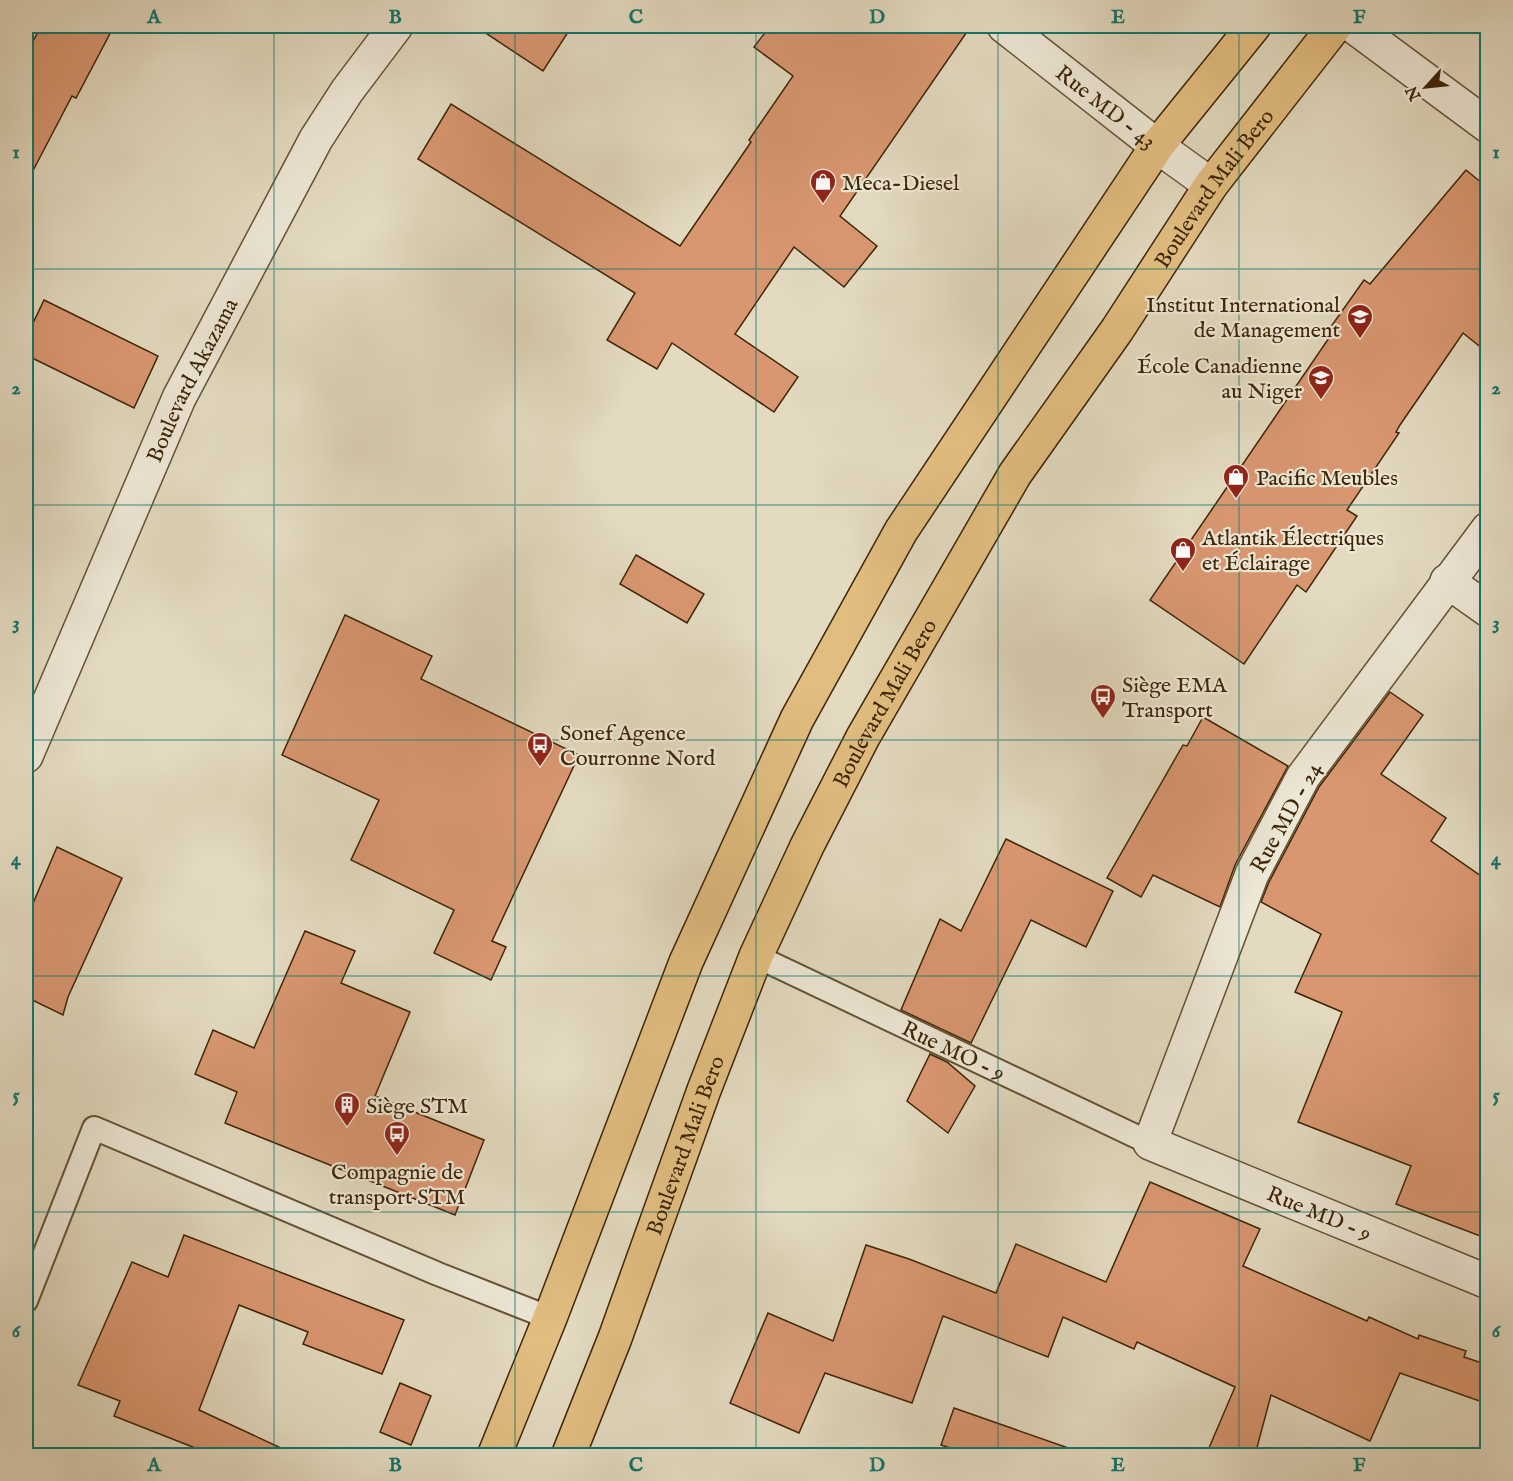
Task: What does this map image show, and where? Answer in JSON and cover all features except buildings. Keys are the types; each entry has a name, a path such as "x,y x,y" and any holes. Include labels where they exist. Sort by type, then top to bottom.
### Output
{"main road":[{"path":"494,1455 550,1318 686,962 797,719 901,531 1157,146 1254,26"},
{"name":"Boulevard Mali Bero","path":"568,1455 615,1338 704,1090 756,956 807,846 863,737 1015,474 1117,330 1211,185 1335,26"}],"street":[{"name":"Boulevard Akazama","path":"26,756 179,398 316,139 353,82 396,26"},
{"name":"Rue MD - 43","path":"1005,26 1157,146 1211,185"},
{"path":"1353,26 1488,126"},
{"name":"Rue MD - 24","path":"1150,1143 1252,874 1303,777 1488,529"},
{"path":"1447,581 1488,610"},
{"name":"Rue MD - 9","path":"1150,1143 1488,1282"}],"lane":[{"name":"Rue MO - 9","path":"756,956 1150,1143"},
{"path":"26,1301 94,1128 438,1274 550,1318"}],"place":[{"name":"Meca-Diesel","path":"823,205"},
{"name":"Institut International de Management","path":"1360,340"},
{"name":"École Canadienne au Niger","path":"1321,401"},
{"name":"Pacific Meubles","path":"1236,500"},
{"name":"Atlantik Électriques et Éclairage","path":"1183,573"},
{"name":"Siège EMA Transport","path":"1103,720"},
{"name":"Sonef Agence Courronne Nord","path":"540,768"},
{"name":"Siège STM","path":"347,1128"},
{"name":"Compagnie de transport STM","path":"397,1157"}]}
